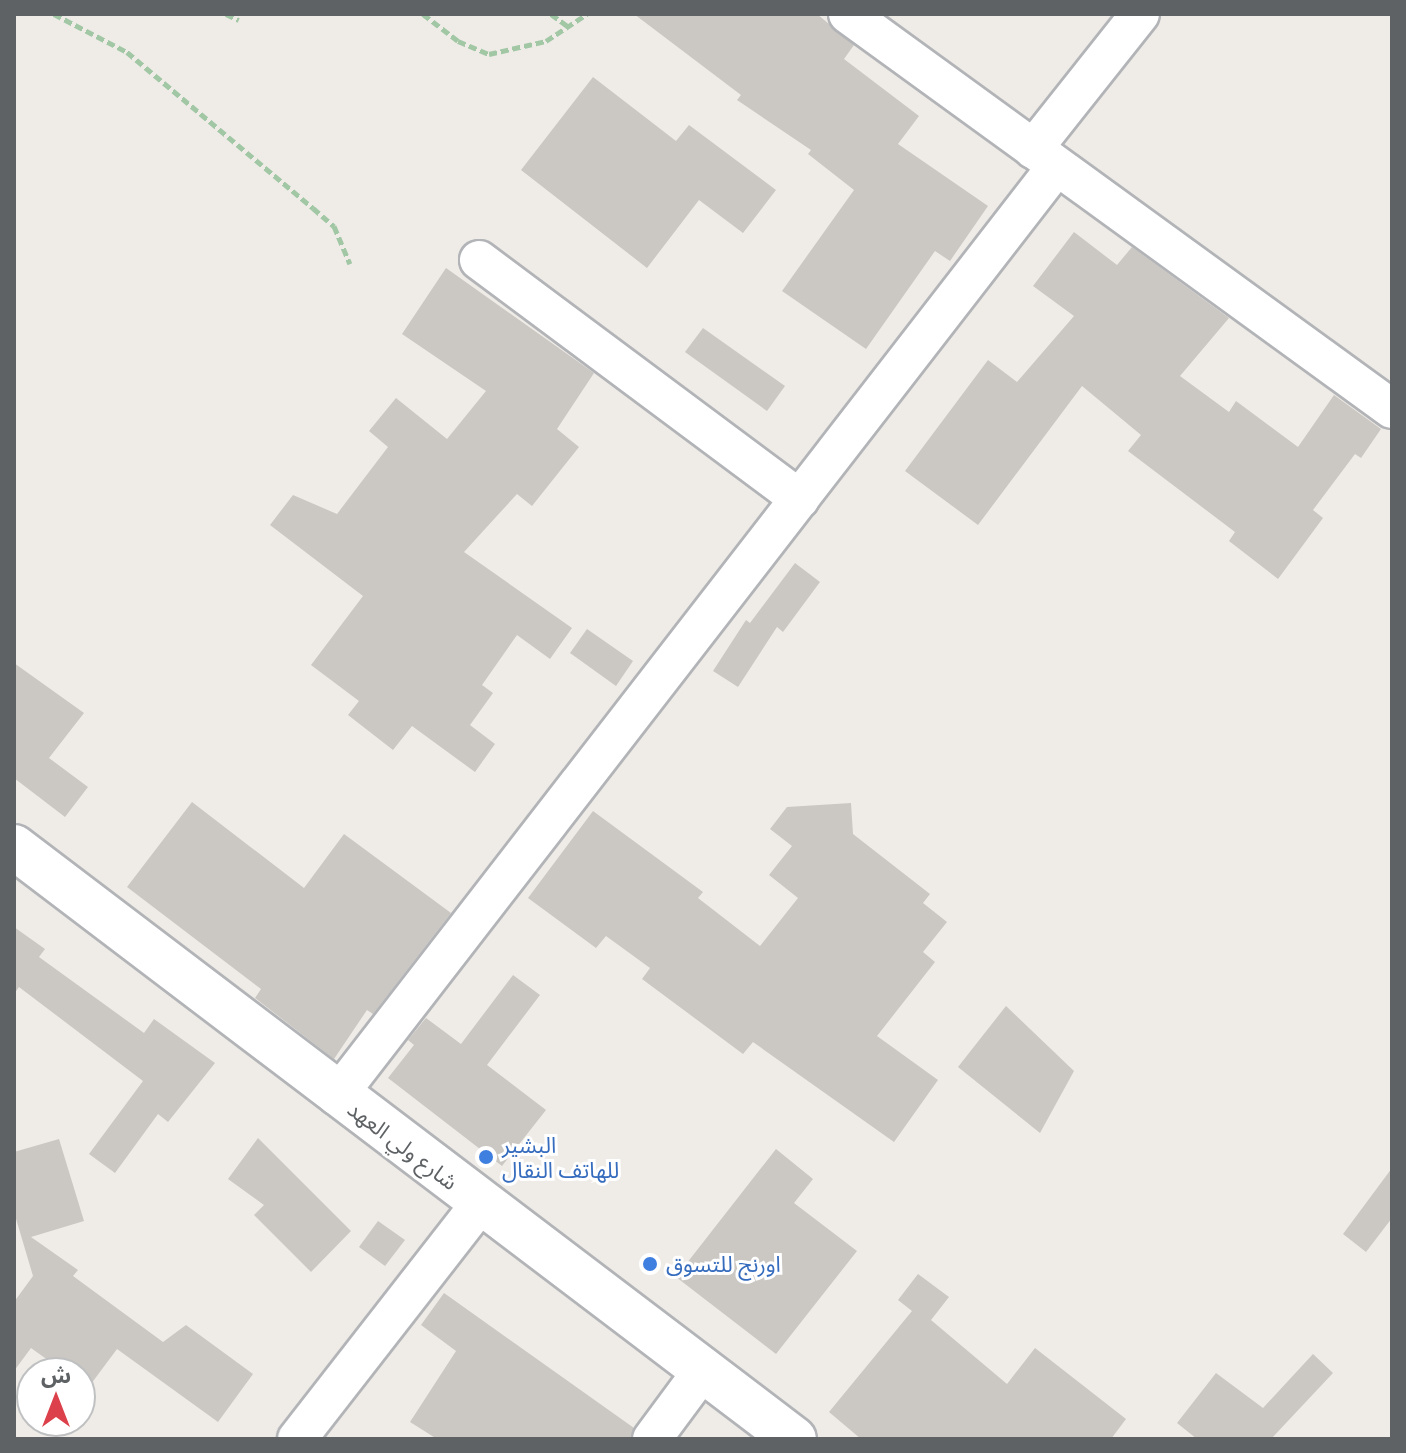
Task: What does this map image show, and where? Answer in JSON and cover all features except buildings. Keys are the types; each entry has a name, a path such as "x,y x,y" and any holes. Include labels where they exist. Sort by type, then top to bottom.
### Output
{"main road":[{"name":"شارع ولي العهد","path":"14,847 337,1096 794,1439"}],"street":[{"path":"848,14 1392,409"},
{"path":"337,1096 800,499 1045,158 1140,14"},
{"path":"479,260 800,499"},
{"path":"297,1439 481,1203"},
{"path":"652,1439 703,1370"}],"path":[{"path":"54,14 127,52 334,226 350,264"},
{"path":"226,14 239,20"},
{"path":"423,14 458,41 489,54 546,41 587,14"},
{"path":"551,14 569,27"}],"place":[{"name":"البشير للهاتف النقال","path":"486,1157"},
{"name":"اورنج للتسوق","path":"650,1264"}]}
